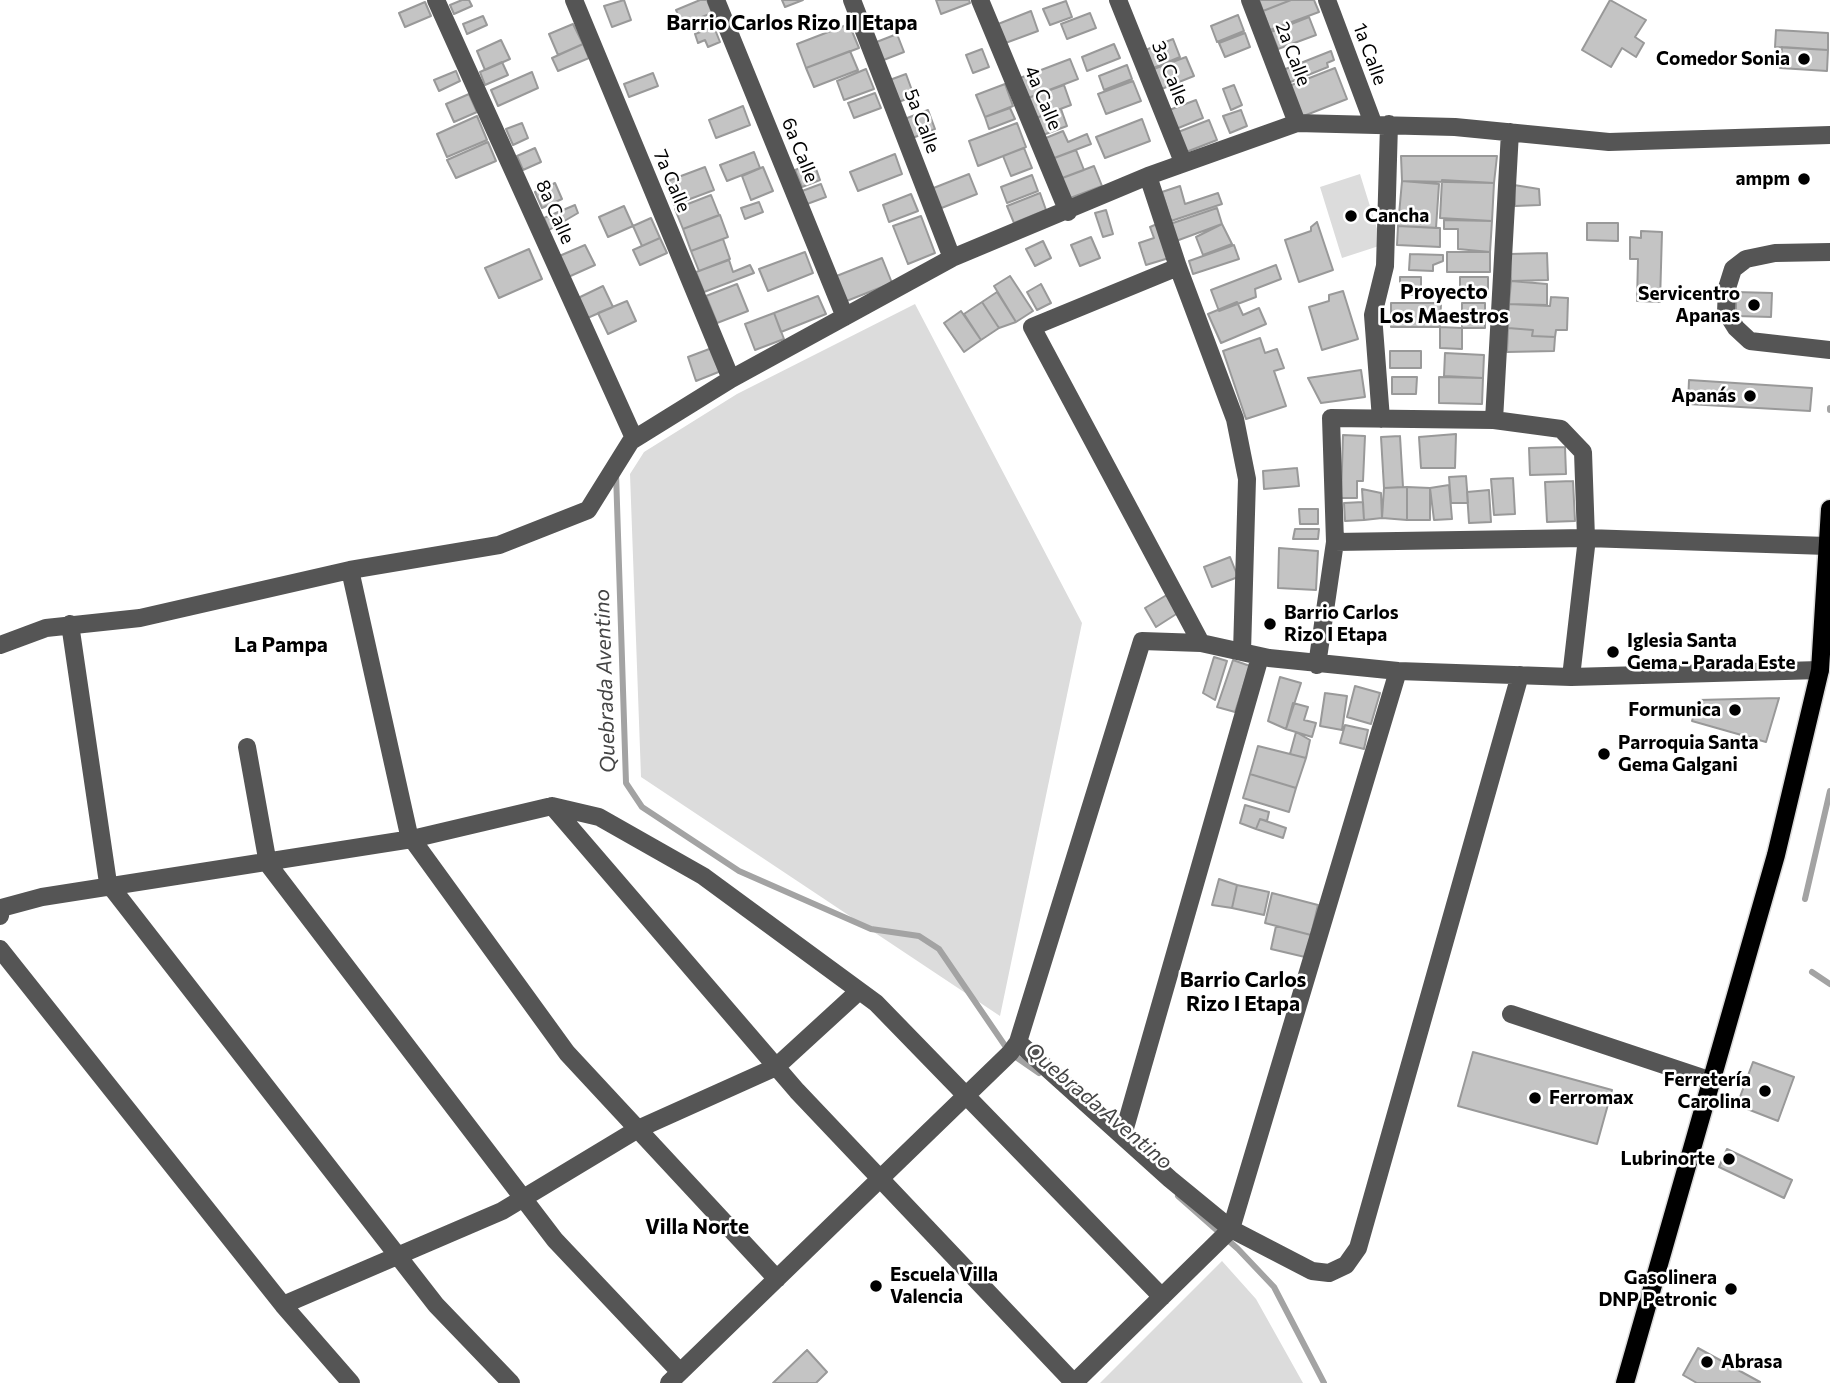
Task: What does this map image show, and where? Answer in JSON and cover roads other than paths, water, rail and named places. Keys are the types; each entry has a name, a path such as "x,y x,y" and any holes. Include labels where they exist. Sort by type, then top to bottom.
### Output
{"main road":[{"path":"1625,1383 1776,855 1820,670 1830,509"}],"street":[{"name":"8a Calle","path":"436,0 634,438 631,441"},
{"name":"7a Calle","path":"575,0 731,379"},
{"name":"6a Calle","path":"716,0 845,317"},
{"name":"5a Calle","path":"852,0 952,258"},
{"name":"4a Calle","path":"980,0 1068,212"},
{"name":"3a Calle","path":"1118,0 1183,162"},
{"name":"2a Calle","path":"1250,0 1297,123"},
{"name":"1a Calle","path":"1327,0 1381,123"},
{"path":"0,645 46,628 140,618 350,570 499,545 588,510 631,441 731,379 952,258 1183,162 1297,123 1381,123 1609,142 1830,135"},
{"path":"1381,123 1385,266 1373,315 1381,419"},
{"path":"1494,420 1510,132"},
{"path":"1148,176 1178,267 1235,419 1247,479 1241,652"},
{"path":"1830,252 1775,253 1746,259 1734,269 1727,288 1726,312 1736,328 1750,341 1830,350"},
{"path":"1178,267 1032,327 1201,643"},
{"path":"1317,665 1335,542 1331,418 1494,420 1561,429 1583,452 1586,538 1571,677"},
{"path":"1335,542 1586,538 1827,546"},
{"path":"350,570 412,839 567,1053 777,1279"},
{"path":"70,624 110,886 436,1305 511,1383"},
{"path":"247,747 268,862 555,1240 674,1378 966,1096 1018,1042 1142,641 1201,643 1260,657 1317,665 1398,670 1571,677 1820,670"},
{"path":"1122,1135 1260,657"},
{"path":"552,806 776,1067 1074,1383 1231,1229 1398,670"},
{"path":"1018,1042 1231,1229 1312,1270 1329,1273 1346,1265 1358,1248 1520,675"},
{"path":"0,916 1,908 41,897 412,839 552,806 598,817 703,876 876,1003 1162,1297"},
{"path":"0,949 343,1381"},
{"path":"283,1305 502,1211 638,1129 776,1067 859,990"},
{"path":"1511,1014 1712,1081"}],"waterway":[{"name":"Quebrada Aventino","path":"616,473 626,783 642,807 739,871 871,929 919,936 939,949 1010,1053 1039,1073"},
{"path":"1805,899 1830,791"},
{"path":"1812,972 1830,984"},
{"name":"Quebrada Aventino","path":"1178,1196 1238,1249 1274,1287 1324,1383"}],"place":[{"name":"Comedor Sonia","path":"1804,59"},
{"name":"ampm","path":"1804,179"},
{"name":"Cancha","path":"1351,216"},
{"name":"Servicentro Apanas","path":"1754,305"},
{"name":"Apanás","path":"1750,396"},
{"name":"Barrio Carlos Rizo I Etapa","path":"1270,624"},
{"name":"Iglesia Santa Gema - Parada Este","path":"1613,652"},
{"name":"Formunica","path":"1735,710"},
{"name":"Parroquia Santa Gema Galgani","path":"1604,754"},
{"name":"Ferretería Carolina","path":"1765,1091"},
{"name":"Ferromax","path":"1535,1098"},
{"name":"Lubrinorte","path":"1729,1159"},
{"name":"Escuela Villa Valencia","path":"876,1286"},
{"name":"Gasolinera DNP Petronic","path":"1731,1289"},
{"name":"Abrasa","path":"1707,1362"}],"district":[{"name":"Barrio Carlos Rizo II Etapa","path":"792,23"},
{"name":"Proyecto Los Maestros","path":"1444,304"},
{"name":"La Pampa","path":"281,645"},
{"name":"Barrio Carlos Rizo I Etapa","path":"1243,992"},
{"name":"Villa Norte","path":"697,1227"}]}
